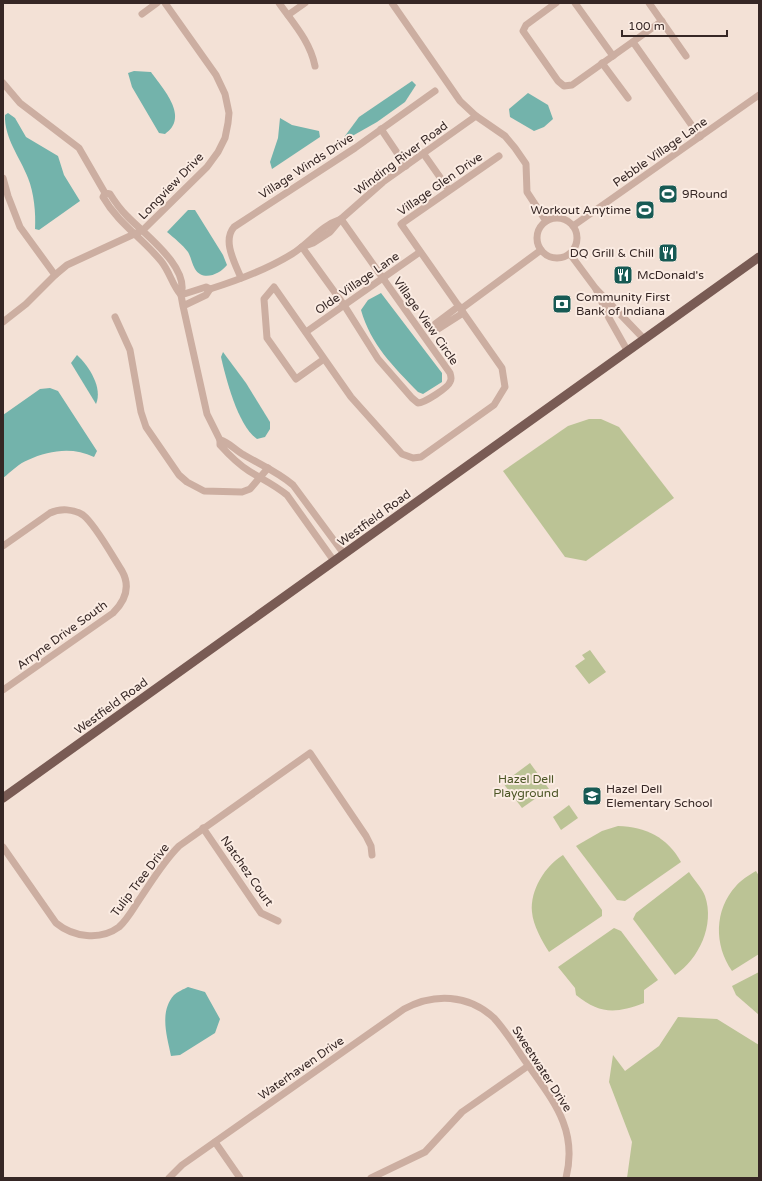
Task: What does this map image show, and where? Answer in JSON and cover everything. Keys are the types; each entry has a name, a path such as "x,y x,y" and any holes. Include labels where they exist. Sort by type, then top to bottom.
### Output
{"main road":[{"name":"Westfield Road","path":"3,798 759,257"}],"street":[{"path":"142,14 157,3"},
{"name":"Longview Drive","path":"3,322 35,296 55,275 80,258 135,235 143,230 207,167 218,152 225,138 228,123 228,103 222,85 165,3"},
{"path":"279,3 308,45 315,66"},
{"path":"288,15 305,3"},
{"path":"392,3 460,101 476,116 505,136 522,158 526,168 527,192 546,221"},
{"path":"556,3 523,28 523,33 558,81 564,86 572,85 662,21"},
{"path":"575,3 613,56"},
{"path":"649,3 686,56"},
{"path":"633,42 700,137"},
{"path":"602,63 628,98"},
{"path":"3,85 20,103 79,148 105,193 103,197 109,206 162,262 174,288 181,295"},
{"name":"Village Winds Drive","path":"241,278 229,242 229,235 234,227 381,129 435,91"},
{"name":"Pebble Village Lane","path":"573,226 759,95"},
{"name":"Winding River Road","path":"181,295 206,287 210,289 264,270 302,247 313,243 330,232 341,219 374,190 476,116"},
{"path":"381,129 406,166"},
{"path":"423,153 449,190"},
{"name":"Village Glen Drive","path":"420,252 401,224 500,156"},
{"path":"3,178 20,227 55,275"},
{"path":"105,193 110,194 121,210 160,247 174,266 183,289 181,295 183,306 207,414 220,440 220,446 248,470 277,487 294,504 334,561"},
{"path":"559,218 567,221 573,226 577,234 577,243 570,254 560,258 554,258 545,254 541,250 537,240 539,229 546,221 559,218"},
{"name":"Village View Circle","path":"302,247 344,305 384,368 412,398 421,403 448,386 451,380 450,373 341,219"},
{"path":"423,336 433,329 435,324 461,309 541,250"},
{"path":"324,359 296,379 267,338 264,298 265,295 274,287 345,389 360,408 402,454 413,458 425,455 490,408 505,387 504,374 498,362 420,252"},
{"name":"Olde Village Lane","path":"306,332 420,252"},
{"path":"570,254 596,289 644,339"},
{"name":"Winding River Road","path":"183,306 206,295 210,289"},
{"path":"596,289 609,318 627,350"},
{"path":"115,317 130,350 141,412 146,427 179,475 197,488 204,491 242,492 250,489 262,478 268,468"},
{"path":"220,440 225,441 244,455 283,477 293,485 344,554"},
{"name":"Arryne Drive South","path":"3,546 50,513 65,510 73,511 85,517 125,575 127,592 122,602 112,613 3,690"},
{"name":"Tulip Tree Drive","path":"3,847 56,923 72,932 94,935 112,931 118,927 131,913 170,856 179,846 310,753 366,836 371,846 372,855"},
{"name":"Natchez Court","path":"203,828 259,910 266,916 278,921"},
{"name":"Waterhaven Drive","path":"168,1178 182,1165 404,1009 427,1000 443,997 455,998"},
{"name":"Sweetwater Drive","path":"455,998 479,1007 494,1019 555,1103 565,1125 570,1148 566,1178"},
{"path":"371,1178 425,1152 462,1112 528,1066"},
{"path":"215,1142 240,1178"}],"green space":[{"path":"589,419 601,419 619,427 674,498 586,561 565,557 503,471 568,426"},
{"path":"590,650 606,672 589,684 575,666 585,659 582,655"},
{"name":"Hazel Dell Playground","path":"530,763 549,789 522,808 503,783"},
{"name":"Hazel Dell Playground","path":"569,805 578,818 561,830 553,817"},
{"path":"618,826 647,831 655,835 669,846 681,862 625,901 617,900 576,846 602,831"},
{"path":"563,855 602,910 602,916 549,952 534,922 532,912 533,895 540,879 550,865"},
{"path":"756,871 759,876 759,954 732,971 722,950 719,928 720,917 729,895 736,886"},
{"path":"689,872 705,896 708,907 708,918 703,940 698,951 684,968 675,975 633,919 636,913"},
{"path":"614,928 621,931 658,980 644,990 644,1003 625,1009 608,1010 593,1006 576,995 575,988 558,967"},
{"path":"759,972 759,1015 736,995 732,986"},
{"path":"678,1017 717,1019 759,1045 759,1178 627,1178 632,1142 609,1082 613,1055 625,1071 659,1046"}],"water":[{"path":"134,71 151,72 172,103 175,111 175,120 172,127 165,134 159,133 132,87 128,73"},
{"path":"412,81 416,85 405,102 377,122 347,139 342,140 359,117"},
{"path":"528,93 548,105 553,119 544,127 534,131 510,117 509,109"},
{"path":"8,113 15,118 26,137 58,156 64,175 80,201 39,230 35,229 32,190 25,170 7,132 5,115"},
{"path":"280,118 292,125 319,131 320,137 272,169 270,162 278,138"},
{"path":"188,210 195,210 223,255 227,265 216,274 207,276 198,273 188,252 167,232"},
{"path":"381,293 442,373 442,382 423,394 418,392 384,354 365,323 361,310 368,300"},
{"path":"223,352 246,383 270,422 270,429 265,437 257,439 250,433 244,424 234,401 223,366 221,357"},
{"path":"77,355 86,365 94,378 98,391 96,404 71,363"},
{"path":"50,388 58,391 97,451 94,457 70,451 53,452 21,463 3,478 3,415 40,389"},
{"path":"188,987 205,992 220,1019 215,1033 180,1055 171,1056 166,1032 165,1016 169,1002 174,995"}],"place":[{"name":"9Round","path":"668,194"},
{"name":"Workout Anytime","path":"645,210"},
{"name":"DQ Grill & Chill","path":"668,253"},
{"name":"McDonald's","path":"623,275"},
{"name":"Community First Bank of Indiana","path":"562,304"},
{"name":"Hazel Dell Elementary School","path":"592,796"}]}
